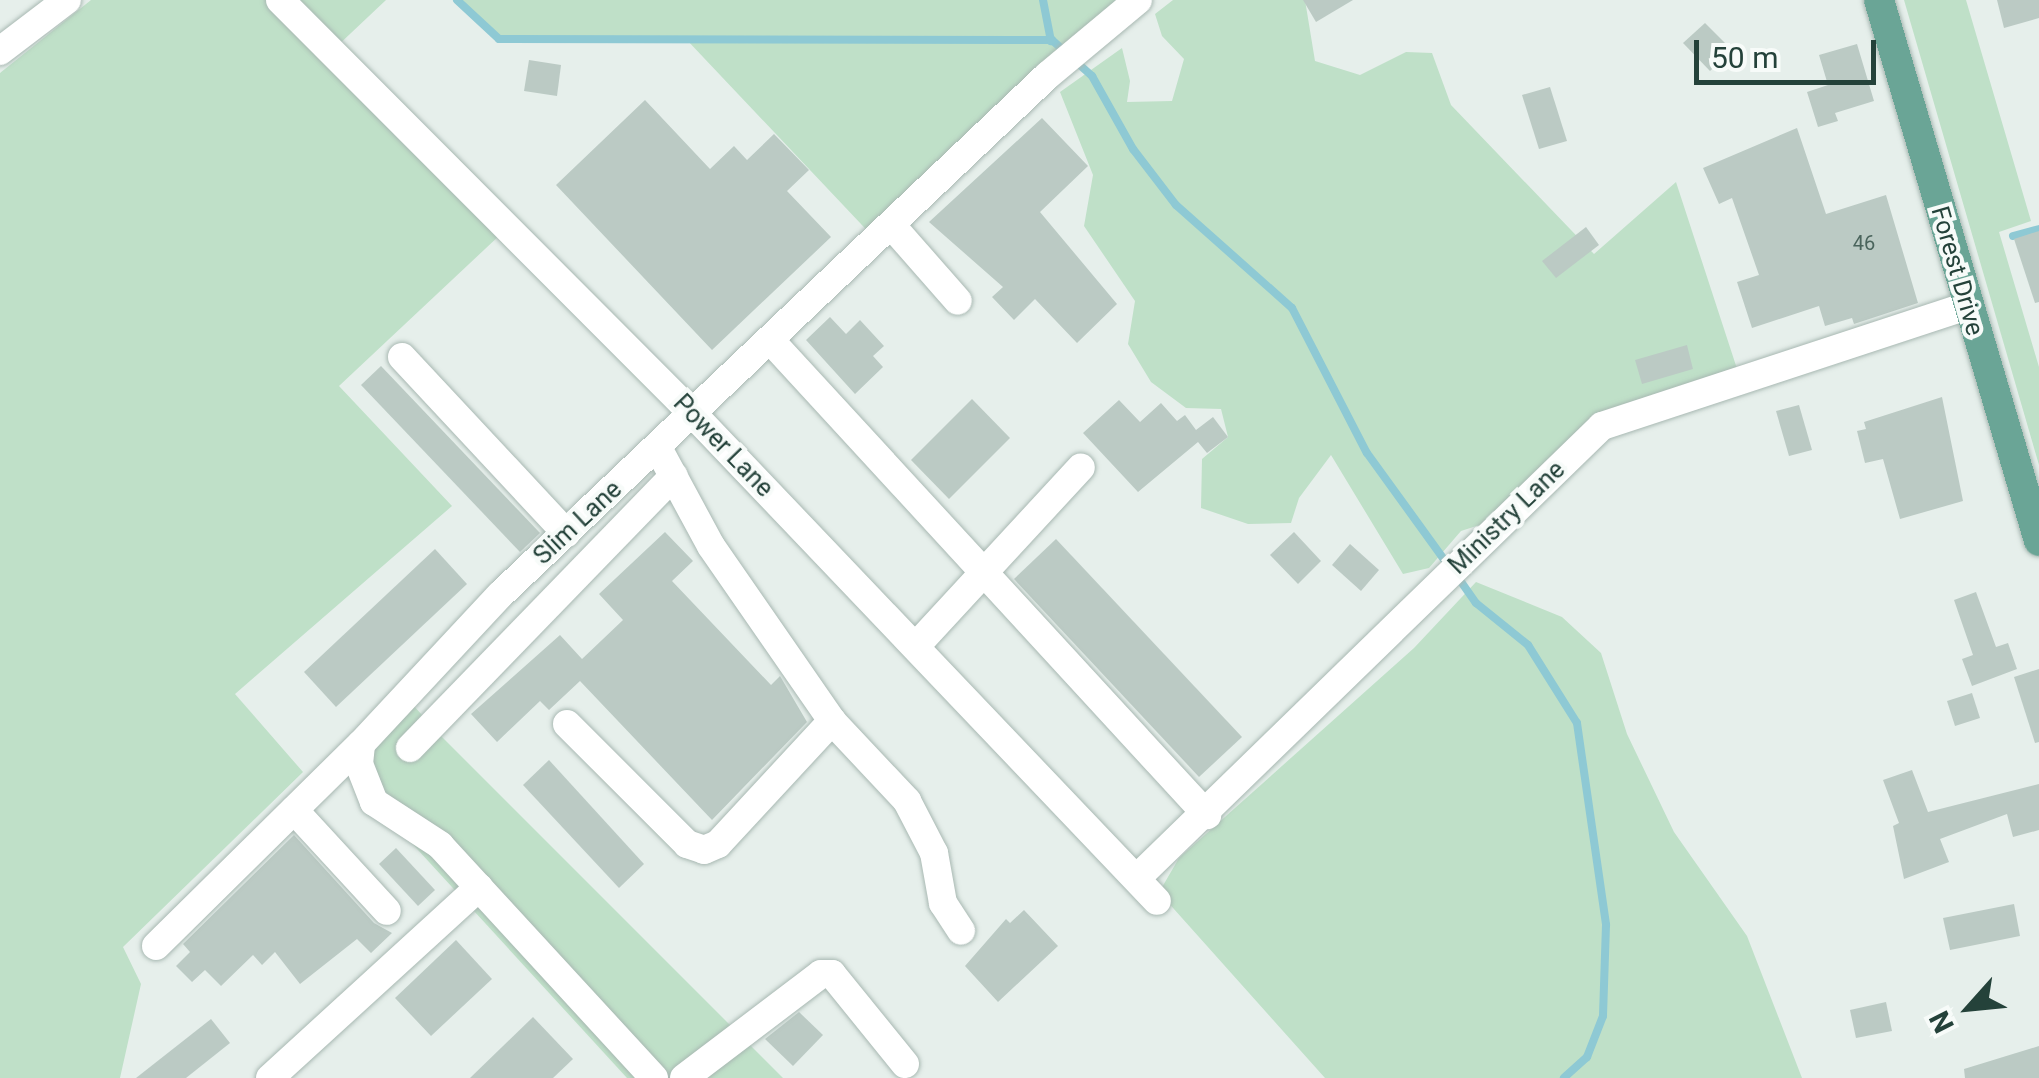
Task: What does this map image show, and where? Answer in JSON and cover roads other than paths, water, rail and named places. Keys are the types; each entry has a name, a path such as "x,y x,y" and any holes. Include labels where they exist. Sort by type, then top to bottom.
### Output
{"main road":[{"name":"Forest Drive","path":"1879,0 1966,306 2039,540"}],"street":[{"path":"29,26 45,0"},
{"path":"0,52 67,0"},
{"name":"Power Lane","path":"280,0 694,415 1138,877 1156,901"},
{"name":"Slim Lane","path":"156,946 361,744 409,687 565,535 1058,67 1138,0"},
{"path":"893,227 958,301"},
{"name":"Ministry Lane","path":"1138,877 1207,816 1602,426 1966,306"},
{"path":"772,342 1207,816"},
{"path":"402,358 565,535 603,549"},
{"path":"658,448 712,546 832,721 907,801 934,853 943,903 962,932"},
{"path":"916,646 1081,466"},
{"path":"410,748 674,476"},
{"path":"565,535 576,576"},
{"path":"409,687 437,720"},
{"path":"568,724 687,844 704,850 718,844 832,721"},
{"path":"361,744 359,764 374,802 440,846 654,1078"},
{"path":"294,810 387,911"},
{"path":"270,1078 479,886"},
{"path":"684,1078 821,974 832,974 905,1064"}],"waterway":[{"path":"457,0 499,39 1052,40 1092,76 1133,149 1176,205 1292,308 1367,453 1448,565"},
{"path":"1043,0 1051,41"},
{"path":"2013,236 2039,229"},
{"path":"1457,576 1476,603 1528,645 1577,723 1606,925 1603,1016 1587,1057 1564,1078"}]}
